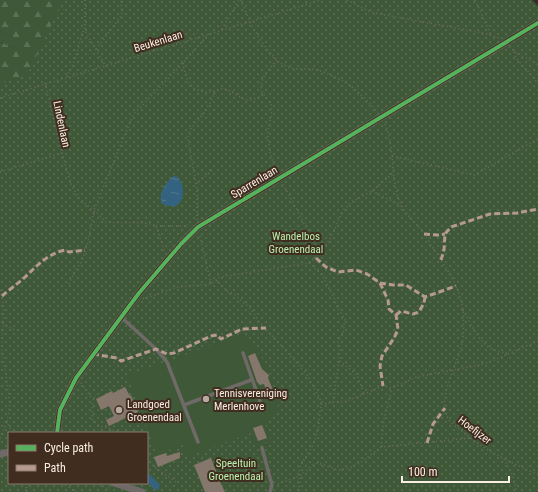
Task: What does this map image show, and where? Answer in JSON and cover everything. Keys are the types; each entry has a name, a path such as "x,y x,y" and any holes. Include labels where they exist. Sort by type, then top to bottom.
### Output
{"street":[{"name":"Sparrenlaan","path":"57,432 60,410 76,378 121,317 197,226 278,176 538,23"},
{"path":"117,484 142,492"}],"lane":[{"path":"121,317 156,349 167,362 198,442"},
{"path":"243,353 262,407"},
{"path":"184,405 252,380"},
{"path":"262,448 272,485 270,492"}],"path":[{"path":"67,77 74,62 84,27 85,0"},
{"path":"96,50 122,15 121,0"},
{"path":"240,0 249,21 262,43 277,60 288,67 313,69 343,81 381,115 388,132 396,190 402,206 407,215 424,234 441,260 456,286 463,310 480,339 487,347 499,353 510,353"},
{"path":"221,30 240,0"},
{"path":"347,0 368,11 380,14 491,35 475,0"},
{"path":"84,27 105,65"},
{"path":"69,284 82,261 92,226 94,210 133,115 184,63 209,34"},
{"path":"496,44 502,41"},
{"path":"538,65 514,52 516,58 538,83"},
{"path":"277,60 262,80 261,87 263,95 268,99 272,110 268,131 269,151 278,176 320,253"},
{"path":"184,63 184,71 188,83 192,87 210,92 216,89 224,89 248,100 263,95"},
{"path":"211,284 197,226 196,184 188,132 199,119 213,97 216,89"},
{"path":"373,118 381,115"},
{"path":"392,156 474,175 538,139"},
{"path":"62,153 76,194 81,200 101,216 105,222 119,224 149,223 156,226 197,226"},
{"path":"196,184 213,170"},
{"path":"271,178 278,176 284,170"},
{"path":"133,302 147,298 164,290 177,287 211,284 220,277 309,263 320,253 332,236 337,220 350,203 372,191 393,173"},
{"path":"372,191 402,206"},
{"path":"190,231 203,220"},
{"path":"156,226 166,257"},
{"path":"166,257 171,251"},
{"path":"309,263 322,275 337,307 345,319 343,334 338,340 340,350 333,402"},
{"path":"216,280 228,292 234,294 251,309 258,320 307,375 320,399 321,404 318,429 312,447 299,468 299,492"},
{"path":"0,290 3,301 2,348 10,404 7,422 0,438"},
{"path":"3,323 21,331"},
{"path":"321,404 347,401 383,386 392,388 417,377 479,365 538,341"},
{"path":"339,360 357,375 364,394"},
{"path":"76,378 83,384 93,400 92,419 99,426 118,432"},
{"path":"381,447 384,419 392,388"},
{"path":"7,422 12,432"},
{"path":"272,485 300,476 313,465 318,463 339,470 349,468 360,463 381,447 470,438"},
{"path":"504,458 513,476 517,492"},
{"path":"148,460 158,470 176,482"},
{"path":"64,484 76,492"},
{"path":"98,484 114,491"}],"green space":[{"path":"0,0 318,0 0,97 0,42 14,49 18,41 0,31"},
{"name":"Wandelbos Groenendaal","path":"63,0 532,0 538,6 538,492 0,492 0,84 27,75"},
{"path":"0,31 19,41 14,49 0,42"},
{"name":"Tennisvereniging Merlenhove","path":"242,334 266,363 275,391 278,407 265,424 271,440 255,447 251,433 187,456 183,445 157,455 127,376"}],"water":[{"path":"176,176 183,187 183,197 181,201 175,206 162,204 161,196 163,189 172,177"},
{"path":"148,473 160,485 158,490 154,489 148,482"}],"building":[{"path":"255,353 262,369 269,375 268,378 273,390 267,393 264,384 260,385 257,382 248,356"},
{"path":"125,387 130,396 131,395 138,412 109,426 106,420 114,416 109,406 101,410 96,399 112,391 113,393"},
{"path":"262,425 267,438 258,441 253,428"},
{"path":"180,452 180,458 158,467 154,457 166,453 167,456"},
{"path":"211,458 225,492 205,492 194,465"}],"marked path":[{"path":"441,260 444,250 445,234 451,227 490,214 517,213 538,209"},
{"path":"424,234 445,234"},
{"path":"2,296 53,254 65,250 69,252 85,250"},
{"path":"316,258 326,267 338,272 356,270 367,274 380,283 406,285 425,297 456,286"},
{"path":"380,283 388,300 389,309 396,315 398,329 382,356 380,366 383,386"},
{"path":"396,315 401,311 413,314 419,312 424,303 425,297"},
{"path":"93,354 117,358 121,361 156,349 167,354 174,353 211,336 217,335 221,339 242,329 266,328"},
{"path":"427,443 433,424 445,408"}],"cycle path":[{"path":"57,432 60,410 76,378 139,293 181,244 198,227 538,23"}],"place":[{"name":"Tennisvereniging Merlenhove","path":"206,399"},
{"name":"Landgoed Groenendaal","path":"119,410"}],"park label":[{"name":"Speeltuin Groenendaal","path":"236,469"}]}
